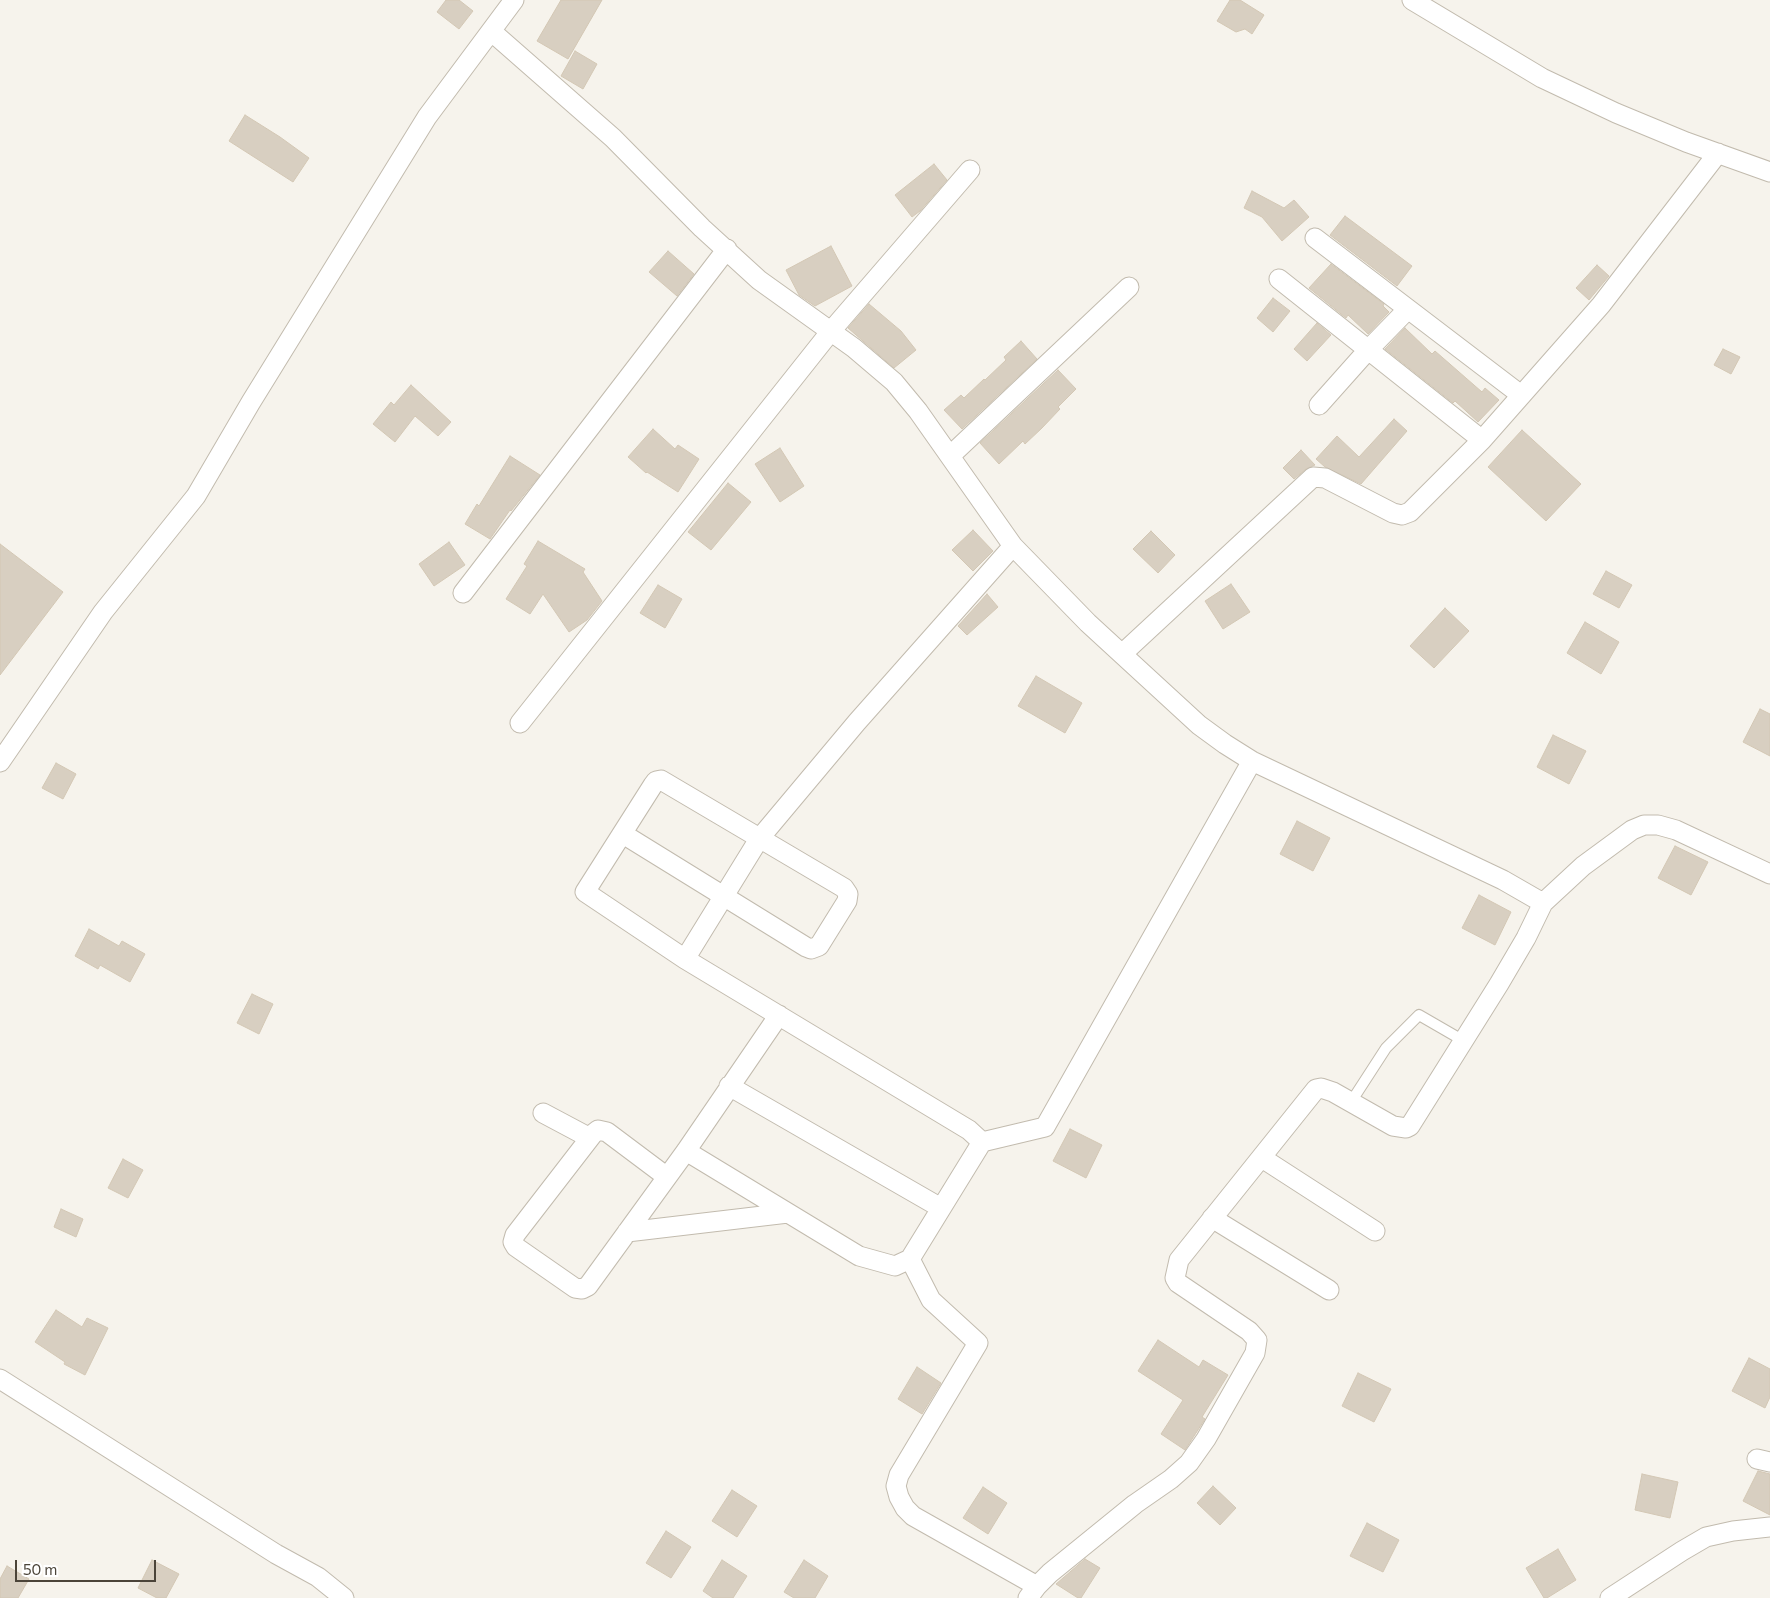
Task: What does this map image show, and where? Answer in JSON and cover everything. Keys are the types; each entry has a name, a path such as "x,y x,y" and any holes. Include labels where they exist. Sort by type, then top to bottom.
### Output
{"street":[{"path":"0,762 103,612 196,496 260,386 427,117 514,0"},
{"path":"1412,0 1542,78 1616,113 1770,172"},
{"path":"491,31 613,138 702,228 759,280 854,348 894,382 918,411 1013,546 1054,589 1199,725 1252,761 1504,880 1543,903"},
{"path":"1122,654 1313,477 1325,478 1393,513 1406,514 1410,512 1482,440 1601,305 1718,153"},
{"path":"520,723 831,331 970,170"},
{"path":"1315,238 1521,395"},
{"path":"462,593 727,250"},
{"path":"1278,280 1482,440"},
{"path":"950,456 1129,287"},
{"path":"1319,405 1408,309"},
{"path":"685,959 759,838 857,722 1013,546"},
{"path":"686,1151 859,1256 895,1266 910,1259 982,1142 1045,1127 1252,761"},
{"path":"623,834 811,949 820,946 847,901 848,894 844,888 661,780 656,781 586,892 685,959 970,1130 982,1142"},
{"path":"910,1259 931,1300 978,1343 899,1476 896,1486 899,1497 905,1508 914,1516 1033,1592 1050,1573 1093,1536 1171,1479 1189,1463 1206,1439 1256,1353 1256,1340 1250,1331 1183,1288 1175,1278 1179,1260 1316,1089 1326,1089 1393,1126 1406,1128 1410,1126 1526,938 1543,903 1583,866 1632,830 1644,825 1658,825 1676,830 1770,874"},
{"path":"668,1177 608,1132 598,1130 515,1235 513,1242 516,1247 575,1288 582,1289 588,1286 668,1177 779,1015"},
{"path":"729,1086 941,1208"},
{"path":"543,1113 590,1138"},
{"path":"1262,1158 1375,1231"},
{"path":"627,1232 788,1213"},
{"path":"1212,1218 1329,1290"},
{"path":"0,1378 276,1554 318,1577 344,1598"},
{"path":"1610,1598 1682,1551 1706,1538 1733,1531 1770,1527"}],"lane":[{"path":"1351,1102 1386,1048 1419,1015 1464,1041"}],"building":[{"path":"446,0 459,0 473,11 459,29 437,12"},
{"path":"561,0 602,0 568,59 537,41"},
{"path":"1230,0 1240,0 1264,15 1252,34 1245,29 1236,32 1217,21"},
{"path":"575,51 597,64 583,89 561,76"},
{"path":"245,115 309,158 293,182 229,141"},
{"path":"934,164 947,180 920,211 912,217 895,195"},
{"path":"1252,191 1284,208 1294,200 1309,217 1282,241 1262,217 1244,208"},
{"path":"1345,216 1412,266 1397,286 1330,235"},
{"path":"831,246 852,286 815,306 799,295 786,270"},
{"path":"668,251 694,274 677,296 649,272"},
{"path":"1331,264 1384,304 1383,306 1389,312 1368,334 1348,315 1346,318 1309,288"},
{"path":"1597,265 1609,276 1589,300 1576,288"},
{"path":"1273,298 1290,311 1273,332 1257,318"},
{"path":"869,304 901,331 916,350 894,368 848,328"},
{"path":"1317,323 1331,335 1307,361 1294,349"},
{"path":"1405,328 1432,354 1435,351 1482,392 1485,388 1499,400 1478,422 1455,401 1453,403 1385,349"},
{"path":"1021,341 1037,359 962,429 944,410 961,395 964,398 985,380 1006,360 1004,357"},
{"path":"1723,349 1740,357 1731,374 1714,365"},
{"path":"1058,370 1076,389 1058,407 1060,409 1042,428 1025,444 1023,441 999,464 980,443"},
{"path":"411,385 451,422 438,436 415,416 395,442 373,424 391,402 394,405"},
{"path":"1394,419 1407,431 1361,484 1325,467 1316,459 1337,436 1359,457"},
{"path":"653,429 675,449 678,445 699,459 678,492 646,473 628,457"},
{"path":"1522,430 1581,484 1546,521 1488,467"},
{"path":"780,448 804,486 780,502 755,464"},
{"path":"1301,450 1315,465 1306,469 1294,479 1283,468"},
{"path":"510,456 540,475 510,510 490,539 465,524 477,504 479,506"},
{"path":"728,483 751,502 711,550 688,532"},
{"path":"973,530 993,551 973,571 952,550"},
{"path":"1151,531 1175,555 1158,573 1133,549"},
{"path":"538,541 585,569 583,572 602,601 587,620 569,632 543,594 530,614 506,599 527,566 524,564"},
{"path":"449,542 465,565 434,586 419,564"},
{"path":"0,544 63,592 0,675"},
{"path":"1606,571 1632,585 1619,608 1593,594"},
{"path":"1231,584 1250,612 1223,629 1205,601"},
{"path":"658,585 682,599 665,628 640,613"},
{"path":"987,594 998,607 967,635 958,626"},
{"path":"1445,608 1469,631 1434,668 1410,646"},
{"path":"1585,622 1619,642 1601,674 1567,653"},
{"path":"1036,676 1082,703 1065,733 1018,706"},
{"path":"1760,709 1770,714 1770,756 1743,742"},
{"path":"1553,735 1586,751 1569,784 1537,767"},
{"path":"56,763 76,774 63,799 42,788"},
{"path":"1297,821 1330,838 1313,871 1280,854"},
{"path":"1675,846 1708,862 1691,895 1658,878"},
{"path":"1479,895 1511,912 1495,945 1462,928"},
{"path":"89,929 119,946 122,941 145,954 130,982 100,965 98,969 75,956"},
{"path":"252,994 273,1004 259,1034 237,1023"},
{"path":"1070,1129 1102,1145 1086,1178 1053,1161"},
{"path":"123,1159 143,1170 128,1198 108,1188"},
{"path":"61,1209 83,1219 76,1237 54,1227"},
{"path":"56,1310 82,1327 87,1318 108,1328 85,1375 64,1364 65,1362 35,1342"},
{"path":"1158,1340 1199,1367 1203,1360 1228,1375 1202,1417 1205,1419 1185,1450 1161,1434 1183,1400 1138,1371"},
{"path":"1749,1358 1770,1369 1770,1397 1765,1408 1732,1391"},
{"path":"917,1367 941,1383 922,1414 898,1399"},
{"path":"1358,1373 1391,1389 1374,1422 1342,1406"},
{"path":"1758,1471 1770,1474 1770,1515 1743,1501"},
{"path":"1642,1474 1678,1482 1670,1518 1635,1510"},
{"path":"1213,1486 1236,1508 1220,1525 1197,1503"},
{"path":"983,1487 1007,1503 988,1534 963,1518"},
{"path":"732,1490 757,1506 737,1537 712,1521"},
{"path":"1367,1523 1399,1540 1383,1572 1350,1556"},
{"path":"666,1531 691,1547 671,1578 646,1563"},
{"path":"1558,1549 1576,1580 1544,1598 1526,1568"},
{"path":"1085,1559 1100,1568 1081,1598 1078,1598 1056,1584"},
{"path":"152,1560 179,1574 166,1598 157,1598 138,1588"},
{"path":"722,1560 747,1576 733,1598 713,1598 703,1591"},
{"path":"804,1560 828,1576 815,1598 794,1598 784,1592"},
{"path":"7,1566 29,1579 18,1598 0,1598 0,1579"}]}
